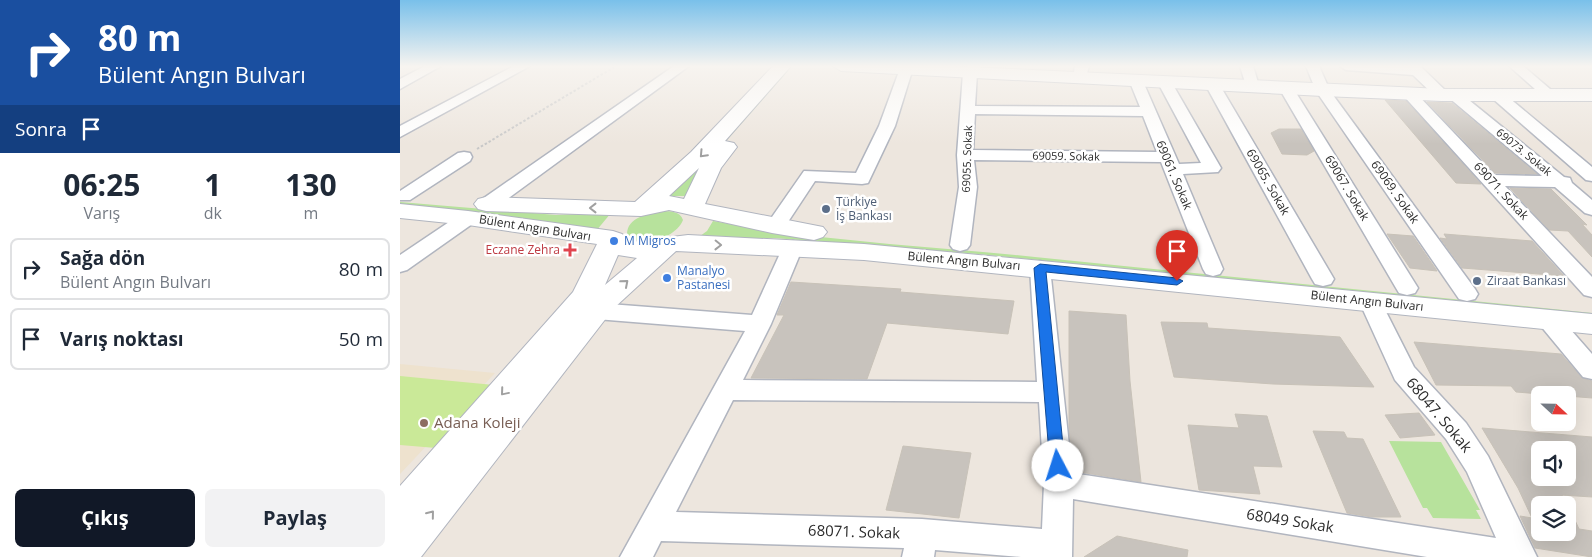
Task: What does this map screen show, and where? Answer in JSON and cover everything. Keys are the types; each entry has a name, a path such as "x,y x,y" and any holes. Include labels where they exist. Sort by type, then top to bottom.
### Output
{"main road":[{"path":"400,514 585,296 613,239 613,229 619,222 642,208 699,157 759,92"},
{"path":"400,552 604,301 669,244 693,229 697,221 697,213 691,208 711,167 776,92"},
{"path":"1365,92 1588,97"},
{"name":"Bülent Angın Bulvarı","path":"401,201 478,211 613,239 622,247 633,250 669,244 793,247 1040,268 1592,324"},
{"name":"Bülent Angın Bulvarı","path":"478,211 642,208 670,203 775,227 1323,279 1592,307"}],"street":[{"path":"400,132 475,92"},
{"path":"400,265 646,92"},
{"path":"775,227 810,175 862,179 887,126 898,92"},
{"name":"69055. Sokak","path":"960,245 968,187 965,155 971,92"},
{"name":"69061. Sokak","path":"1144,92 1147,112 1214,269"},
{"name":"69059. Sokak","path":"965,155 1169,163 1212,168 1170,92"},
{"name":"69065. Sokak","path":"1217,92 1323,279"},
{"name":"69067. Sokak","path":"1288,92 1407,288"},
{"name":"69069. Sokak","path":"1324,92 1467,294"},
{"name":"69073. Sokak","path":"1444,92 1592,209"},
{"path":"1546,92 1550,95"},
{"name":"69071. Sokak","path":"1408,93 1592,290"},
{"path":"1497,95 1592,176"},
{"path":"970,110 1147,112"},
{"path":"401,201 464,157"},
{"path":"1490,180 1592,185"},
{"path":"636,557 727,390 760,324 793,247"},
{"path":"1040,268 1059,484 1056,551"},
{"name":"68047. Sokak","path":"1370,301 1404,373 1456,431 1478,465 1521,557"},
{"path":"596,311 760,324"},
{"path":"1548,319 1592,370"},
{"path":"727,390 1051,392"},
{"name":"68049 Sokak","path":"1059,484 1521,557"},
{"name":"68071. Sokak","path":"652,526 920,546 1056,551"}],"path":[{"path":"464,157 573,92"}],"shaded area":[{"name":"Adana Koleji","path":"400,364 495,373 400,474"}],"green space":[{"path":"766,92 769,92 703,167 687,196 667,196"},
{"path":"400,202 556,215 611,213 596,231 549,222 400,205"},
{"path":"661,211 674,212 680,215 683,220 666,237 658,240 641,241 633,239 627,234 628,228 635,220"},
{"path":"713,221 793,234 1592,313 1592,316 978,254 774,238 696,239 707,231"},
{"name":"Adana Koleji","path":"400,376 494,385 436,448 400,445"},
{"path":"1389,441 1441,442 1480,510 1476,510 1481,519 1433,518 1427,508 1423,508"}],"building":[{"path":"1385,100 1406,101 1481,184 1456,183"},
{"path":"1427,102 1452,103 1537,174 1495,173"},
{"path":"1279,129 1301,129 1314,151 1307,155 1282,154 1271,133"},
{"path":"1510,188 1551,189 1587,225 1582,224 1592,235 1592,257 1568,231 1549,230"},
{"path":"1387,234 1413,236 1437,271 1410,268"},
{"path":"1444,234 1532,241 1564,276 1462,268 1440,238 1447,239"},
{"path":"791,282 901,289 900,292 1014,301 1008,334 887,323 867,379 751,378 784,315 777,315"},
{"path":"1069,311 1126,315 1130,381 1141,482 1074,471 1069,429"},
{"path":"1161,322 1207,323 1208,328 1340,337 1374,387 1273,384 1174,377"},
{"path":"1414,342 1561,354 1582,378 1592,381 1592,398 1576,397 1576,386 1531,386 1531,393 1516,392 1511,386 1436,385"},
{"path":"1419,413 1435,435 1400,438 1385,415"},
{"path":"1235,414 1267,416 1282,467 1253,466 1260,494 1199,490 1188,425 1239,428"},
{"path":"1482,428 1592,437 1592,497 1562,495 1531,496 1531,516 1518,488"},
{"path":"1313,431 1344,432 1347,438 1363,439 1401,517 1372,517 1347,513"},
{"path":"903,446 971,453 959,518 886,510"},
{"path":"1520,516 1531,518 1531,539"},
{"path":"1576,522 1579,529 1592,531 1592,557 1535,548 1532,541 1576,541"},
{"path":"1117,536 1188,550 1187,557 1084,557"}],"place":[{"name":"Türkiye İş Bankası","path":"826,209"},
{"name":"M Migros","path":"614,241"},
{"name":"Eczane Zehra","path":"570,250"},
{"name":"Manalyo Pastanesi","path":"667,278"},
{"name":"Ziraat Bankası","path":"1477,281"},
{"name":"Adana Koleji","path":"424,423"}],"route":[{"path":"1058,466 1040,268 1177,281"}]}
